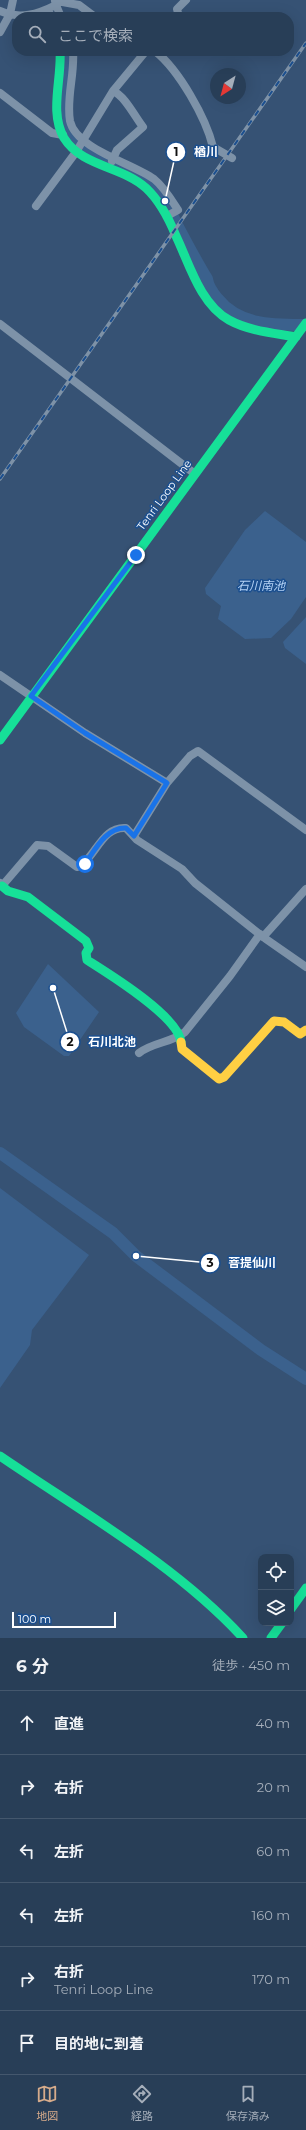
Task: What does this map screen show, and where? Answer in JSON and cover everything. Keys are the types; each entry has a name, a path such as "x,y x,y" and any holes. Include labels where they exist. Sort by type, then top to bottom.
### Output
{"street":[{"path":"0,32 10,14 13,0"},
{"path":"178,12 177,9 186,0"},
{"path":"41,12 52,7 81,2 90,12"},
{"path":"0,11 10,14"},
{"path":"60,56 57,107 59,124 63,135 76,151 135,180 153,195 167,216 186,261 206,295 221,315 239,324 297,335"},
{"path":"73,56 74,64 69,108 72,129 82,141 143,171 156,180 178,210 167,216"},
{"path":"36,206 76,151 113,91 142,56"},
{"path":"161,56 182,82 209,131 213,147 232,158"},
{"path":"109,168 117,150 143,127 127,105 125,99 113,91"},
{"path":"0,93 52,133 63,135"},
{"name":"Tenri Loop Line","path":"0,740 306,323"},
{"path":"0,324 195,474"},
{"path":"0,675 85,733 167,783"},
{"path":"134,836 167,783 190,756 198,751 306,830"},
{"path":"306,967 195,883 182,869 137,840 126,828 113,830 105,837 85,864 76,867 48,846 38,845 1,884 8,891 28,897 86,941 89,948 86,953 87,960 144,1000 180,1035 182,1049 218,1078 224,1077 274,1021 284,1022 300,1034 306,1030"},
{"path":"139,1053 147,1047 180,1035 230,976 262,935 306,889"},
{"path":"0,1456 171,1572 218,1611 243,1638"},
{"path":"294,1606 306,1588"},
{"path":"271,1638 280,1626"}],"water":[{"name":"石川南池","path":"265,511 306,542 306,597 291,619 271,638 245,639 218,619 221,606 206,594 205,588 245,530"},
{"name":"石川南池","path":"306,617 306,664 285,648 283,642"},
{"path":"48,964 99,1012 69,1056 64,1056 24,1027 16,1013"},
{"path":"0,1188 89,1255 32,1330 30,1345 0,1388"}],"waterway":[{"path":"69,56 69,69 64,97 63,115 71,137 80,147 91,154 143,178 158,191 207,279 210,289 226,307 246,319 257,322 281,325 306,325"},
{"path":"0,1153 113,1233 136,1256 261,1350 306,1379"}],"railway":[{"path":"0,479 306,43"}],"traffic: fast":[{"path":"60,56 57,117 64,138 72,148 92,161 126,175 151,193 160,204 167,217 196,282 210,304 219,313 229,320 245,327 296,337"},
{"path":"0,740 306,323"},
{"path":"2,886 8,891 28,897 86,941 89,948 86,953 87,960 126,985 156,1008 177,1032 181,1042"},
{"path":"0,1456 158,1563 217,1612 243,1638"},
{"path":"294,1605 306,1588"},
{"path":"271,1638 280,1626"}],"traffic: slow":[{"path":"181,1042 182,1049 219,1079 224,1077 274,1021 284,1022 300,1034 306,1030"}],"place":[{"name":"楢川","path":"165,201"},
{"name":"石川北池","path":"53,988"},
{"name":"菩提仙川","path":"136,1256"}],"route":[{"path":"85,864 105,837 113,830 126,828 134,836 167,783 85,733 31,696 70,646 136,555"}]}
